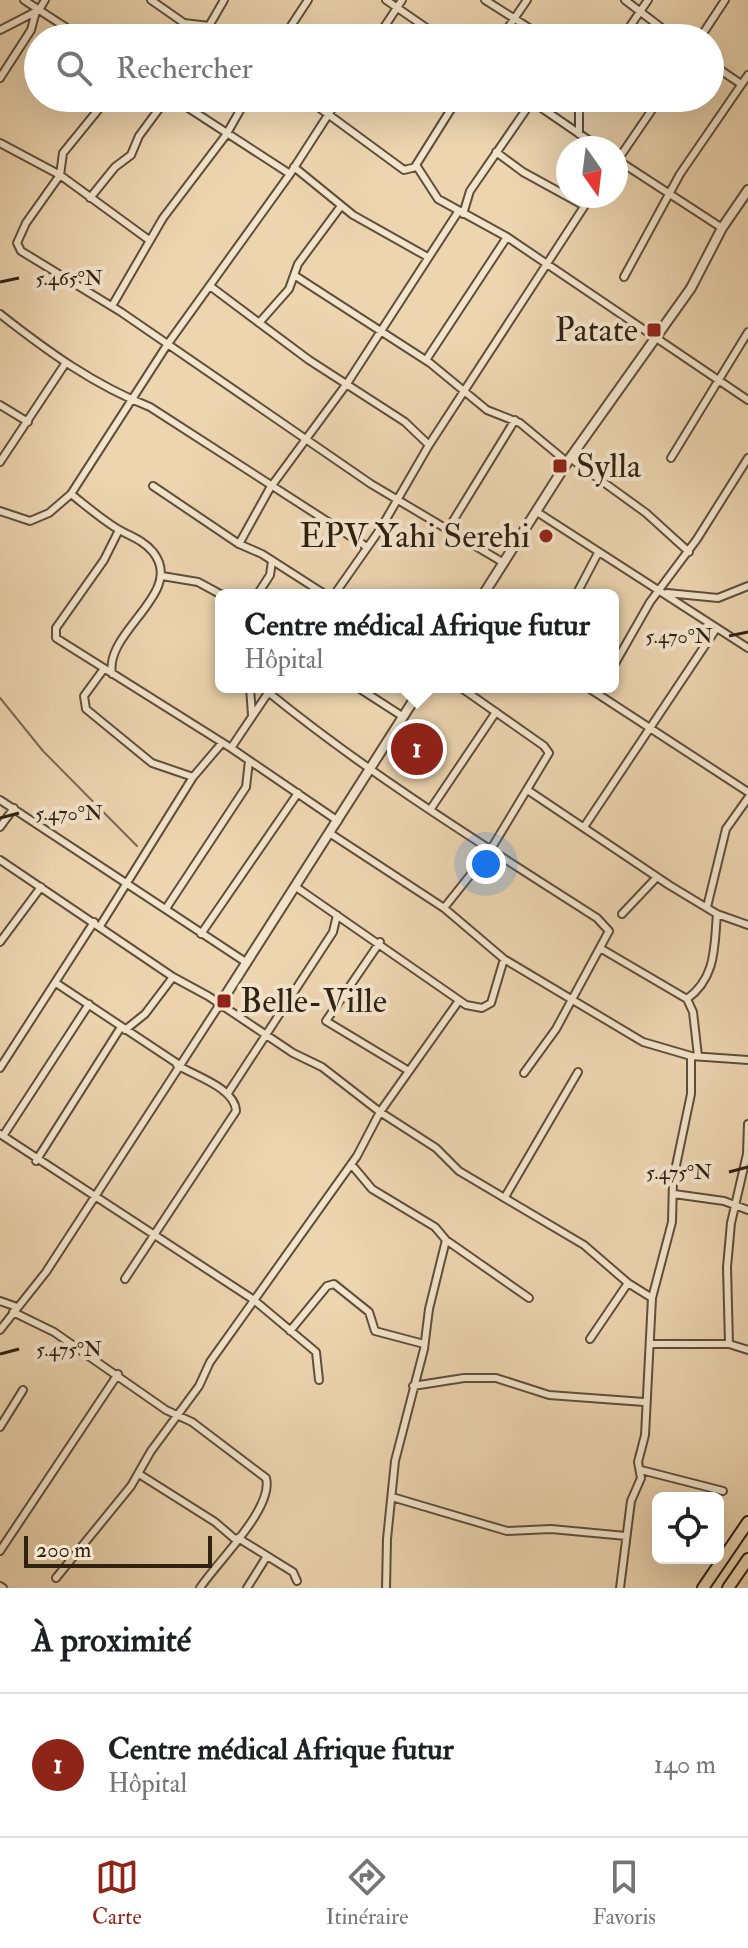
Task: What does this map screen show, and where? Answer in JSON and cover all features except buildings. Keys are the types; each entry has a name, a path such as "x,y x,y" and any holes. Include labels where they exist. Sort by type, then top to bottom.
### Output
{"highway":[{"path":"703,1588 748,1522"},
{"path":"728,1588 748,1559"}],"street":[{"path":"24,0 60,24"},
{"path":"33,24 37,10 45,0"},
{"path":"151,0 184,23 192,24"},
{"path":"210,24 224,0"},
{"path":"292,24 308,0"},
{"path":"386,0 420,24"},
{"path":"386,24 402,0"},
{"path":"485,0 521,24"},
{"path":"511,24 527,0"},
{"path":"625,0 656,24"},
{"path":"632,24 648,0"},
{"path":"709,24 725,0"},
{"path":"0,30 37,10"},
{"path":"0,78 24,41"},
{"path":"724,72 741,84"},
{"path":"724,110 748,75"},
{"path":"96,112 63,153 60,175 21,231 18,246 112,306 371,484 504,563"},
{"path":"90,198 112,170 131,155 139,136 159,112"},
{"path":"191,112 292,171 341,206 426,256"},
{"path":"112,306 149,240 189,179 226,135 239,112"},
{"path":"325,112 404,170 416,167 449,112"},
{"path":"239,544 270,488 348,382 426,256 461,213 470,191 521,112"},
{"path":"547,112 582,136"},
{"path":"579,112 579,134"},
{"path":"628,145 650,112"},
{"path":"624,277 669,192 722,112"},
{"path":"0,511 30,521 49,513 71,494 167,345 292,171 328,114"},
{"path":"0,143 60,175 149,240"},
{"path":"496,152 556,190"},
{"path":"416,167 434,196 507,237 720,378 748,400"},
{"path":"628,168 722,228"},
{"path":"487,589 568,460 691,288 722,228 748,190"},
{"path":"259,323 289,289 301,258 341,206"},
{"path":"338,589 568,235 582,208"},
{"path":"426,360 507,237"},
{"path":"294,275 426,360 494,413 515,420 646,513 689,552"},
{"path":"210,286 309,360 348,382 405,422 429,445"},
{"path":"0,314 65,364 176,424 270,488 367,547"},
{"path":"671,458 748,332"},
{"path":"0,462 65,364"},
{"path":"0,405 28,422"},
{"path":"448,529 515,420"},
{"path":"619,658 748,458"},
{"path":"153,486 239,544 316,589"},
{"path":"71,494 119,530 131,533 151,549 162,576"},
{"path":"537,512 748,648"},
{"path":"119,530 104,560 54,632 56,638 231,748 338,821"},
{"path":"579,589 598,553"},
{"path":"261,589 270,575 272,561"},
{"path":"162,576 198,582 215,591"},
{"path":"112,674 114,653 162,576"},
{"path":"662,591 718,598 748,586"},
{"path":"584,827 623,772 647,728 716,629"},
{"path":"103,670 84,696 86,709 152,763 193,777"},
{"path":"250,693 252,716"},
{"path":"231,748 268,693"},
{"path":"274,693 369,771 597,918 609,931 548,1043 524,1073"},
{"path":"366,693 402,716"},
{"path":"0,1330 46,1272 331,834 418,693"},
{"path":"444,908 491,849 548,757 547,749 469,693"},
{"path":"603,693 647,728 748,795 726,829 707,907"},
{"path":"430,810 496,712"},
{"path":"0,1068 128,883 193,777 222,743"},
{"path":"167,907 246,787 249,761"},
{"path":"529,791 717,914 748,925"},
{"path":"201,934 298,793"},
{"path":"0,800 167,907 201,934 247,963"},
{"path":"0,827 14,808"},
{"path":"331,834 444,908 504,959 643,1042 695,1056 748,1060"},
{"path":"0,860 173,977 220,1004 264,1035 322,1067 380,1112 436,1148 459,1171 584,1245 628,1283 652,1298"},
{"path":"622,914 657,877"},
{"path":"0,942 41,887"},
{"path":"296,887 437,982 458,1002 482,1008 491,1003 504,959"},
{"path":"687,999 703,985 710,970 717,914"},
{"path":"228,1093 333,932 337,915"},
{"path":"380,942 326,1021 409,1071"},
{"path":"600,948 687,999 693,1012 695,1056 672,1222 652,1298 644,1402 645,1435 638,1462 641,1470 631,1501 620,1588"},
{"path":"36,1161 123,1028 145,1014 173,977"},
{"path":"56,983 178,1065 228,1093 235,1103 233,1118 125,1279"},
{"path":"56,1578 139,1474 151,1451 254,1300 366,1143 380,1112 458,1002"},
{"path":"89,1004 2,1135 36,1161 254,1300 316,1352 319,1380"},
{"path":"505,1197 578,1072"},
{"path":"729,1344 727,1267 747,1154 748,1124"},
{"path":"351,1164 372,1189 435,1227 446,1240 529,1298"},
{"path":"674,1194 748,1210"},
{"path":"386,1588 395,1461 446,1240"},
{"path":"590,1339 628,1283"},
{"path":"290,1331 327,1286 334,1284 369,1312 375,1331 424,1344"},
{"path":"0,1301 118,1374 257,1468 266,1478 268,1491 261,1507 200,1588"},
{"path":"650,1344 729,1344 748,1350"},
{"path":"0,1551 118,1374"},
{"path":"413,1386 464,1378 496,1378 549,1395 644,1402"},
{"path":"0,1427 23,1390"},
{"path":"641,1470 723,1491"},
{"path":"139,1474 293,1572 297,1581"},
{"path":"392,1497 507,1531 551,1529 626,1536"},
{"path":"247,1588 267,1556"}],"waterway":[{"path":"0,698 43,751 137,846"}],"place":[{"name":"Patate","path":"654,330"},
{"name":"Sylla","path":"560,466"},
{"name":"EPV Yahi Serehi","path":"546,536"},
{"name":"Centre médical Afrique futur","path":"417,749"},
{"name":"Belle-Ville","path":"224,1001"}]}
